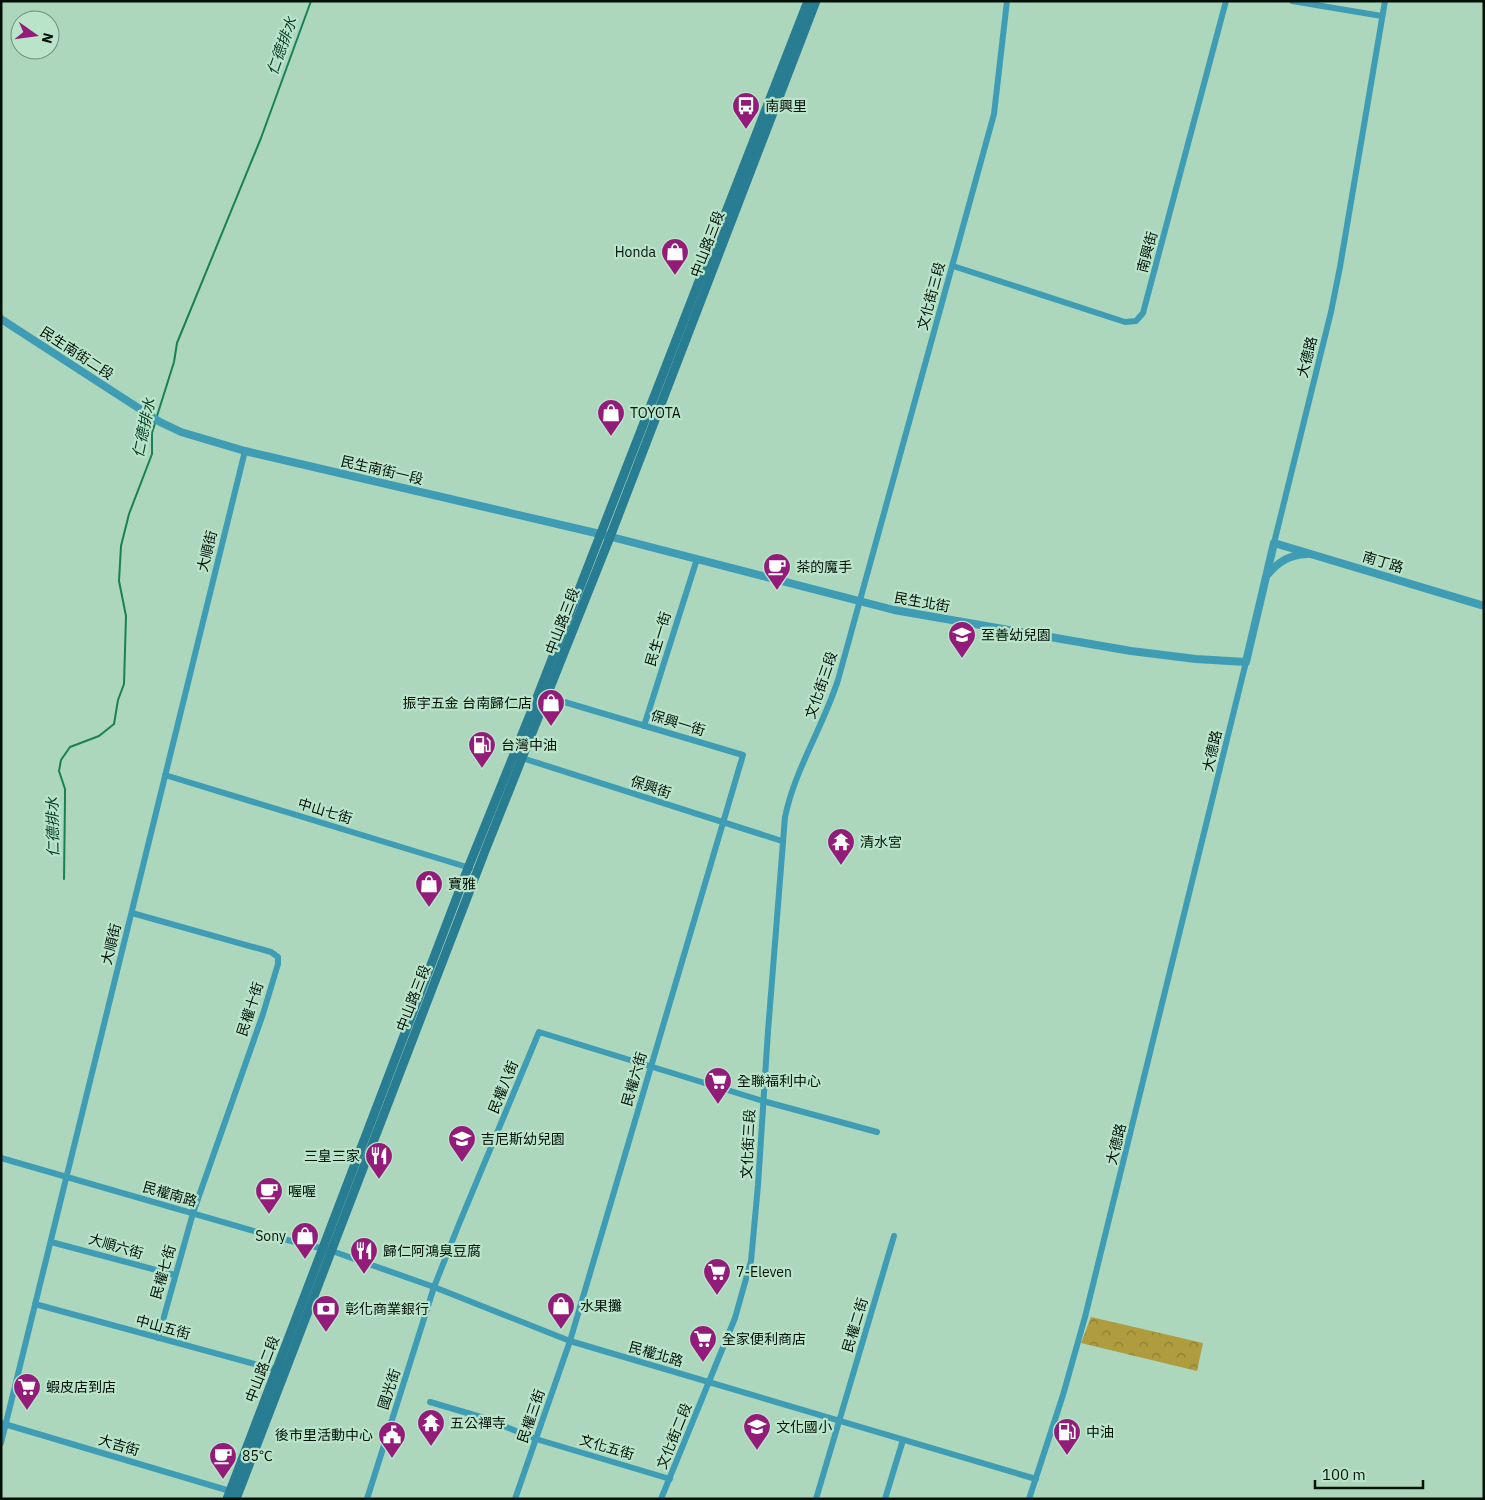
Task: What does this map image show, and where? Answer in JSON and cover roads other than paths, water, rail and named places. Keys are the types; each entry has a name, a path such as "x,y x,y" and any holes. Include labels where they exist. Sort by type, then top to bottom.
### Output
{"main road":[{"name":"中山路三段","path":"605,536 808,1"},
{"name":"中山路三段","path":"327,1250 473,869 816,1"},
{"name":"中山路二段","path":"231,1496 327,1250"}],"street":[{"name":"文化街三段","path":"708,1382 735,1318 751,1261 782,841 788,805 832,698 994,114 1006,1"},
{"name":"南興街","path":"952,266 1125,322 1136,321 1144,313 1226,1"},
{"path":"1292,1 1382,16"},
{"name":"大德路","path":"1029,1499 1088,1308 1331,312 1385,1"},
{"name":"民生南街二段","path":"1,319 160,422"},
{"name":"民生南街一段","path":"160,422 181,432 245,451 605,536"},
{"name":"大順街","path":"1,1444 4,1424 36,1304 245,451"},
{"name":"民生北街","path":"605,536 894,610 1131,651 1196,659 1246,662"},
{"name":"南丁路","path":"1274,543 1484,606"},
{"path":"1266,576 1286,558 1298,554 1313,554"},
{"name":"民生一街","path":"644,726 697,559"},
{"name":"保興一街","path":"542,696 743,755 722,823"},
{"name":"保興街","path":"518,757 782,841"},
{"name":"中山七街","path":"165,776 473,869"},
{"name":"民權六街","path":"570,1341 722,823"},
{"name":"民權十街","path":"132,913 271,952 278,957 278,964 263,1014 192,1213"},
{"name":"民權八街","path":"434,1288 539,1032 651,1066"},
{"path":"651,1066 763,1101 877,1132"},
{"name":"民權南路","path":"1,1158 271,1236 327,1250"},
{"name":"民權七街","path":"158,1338 192,1213"},
{"name":"民權二街","path":"816,1499 894,1236"},
{"name":"大順六街","path":"51,1242 175,1275"},
{"name":"民權北路","path":"327,1250 434,1288 570,1341 1036,1479"},
{"name":"國光街","path":"366,1499 434,1288"},
{"name":"中山五街","path":"36,1304 280,1371"},
{"name":"民權三街","path":"515,1499 570,1341"},
{"name":"文化街二段","path":"661,1499 708,1382"},
{"name":"文化五街","path":"430,1402 481,1417 536,1439 670,1479"},
{"name":"大吉街","path":"4,1424 231,1496"},
{"path":"886,1499 903,1440"}],"waterway":[{"name":"仁德排水","path":"157,416 174,362 177,343 261,138 311,1"},
{"name":"仁德排水","path":"64,879 65,789 59,771 61,760 70,747 99,736 114,724 118,700 124,684 126,616 119,581 121,546 129,514 152,454 152,433 155,423"}],"place":[{"name":"南興里","path":"746,130"},
{"name":"Honda","path":"675,276"},
{"name":"TOYOTA","path":"611,437"},
{"name":"茶的魔手","path":"777,591"},
{"name":"至善幼兒園","path":"962,659"},
{"name":"振宇五金 台南歸仁店","path":"551,727"},
{"name":"台灣中油","path":"482,769"},
{"name":"清水宮","path":"841,866"},
{"name":"寶雅","path":"429,908"},
{"name":"全聯福利中心","path":"718,1105"},
{"name":"吉尼斯幼兒園","path":"462,1163"},
{"name":"三皇三家","path":"379,1180"},
{"name":"喔喔","path":"269,1215"},
{"name":"Sony","path":"305,1260"},
{"name":"歸仁阿鴻臭豆腐","path":"364,1275"},
{"name":"7-Eleven","path":"717,1296"},
{"name":"水果攤","path":"561,1330"},
{"name":"彰化商業銀行","path":"326,1333"},
{"name":"全家便利商店","path":"703,1363"},
{"name":"蝦皮店到店","path":"27,1411"},
{"name":"五公禪寺","path":"431,1447"},
{"name":"文化國小","path":"757,1451"},
{"name":"中油","path":"1067,1456"},
{"name":"後市里活動中心","path":"392,1459"},
{"name":"85℃","path":"223,1480"}]}
